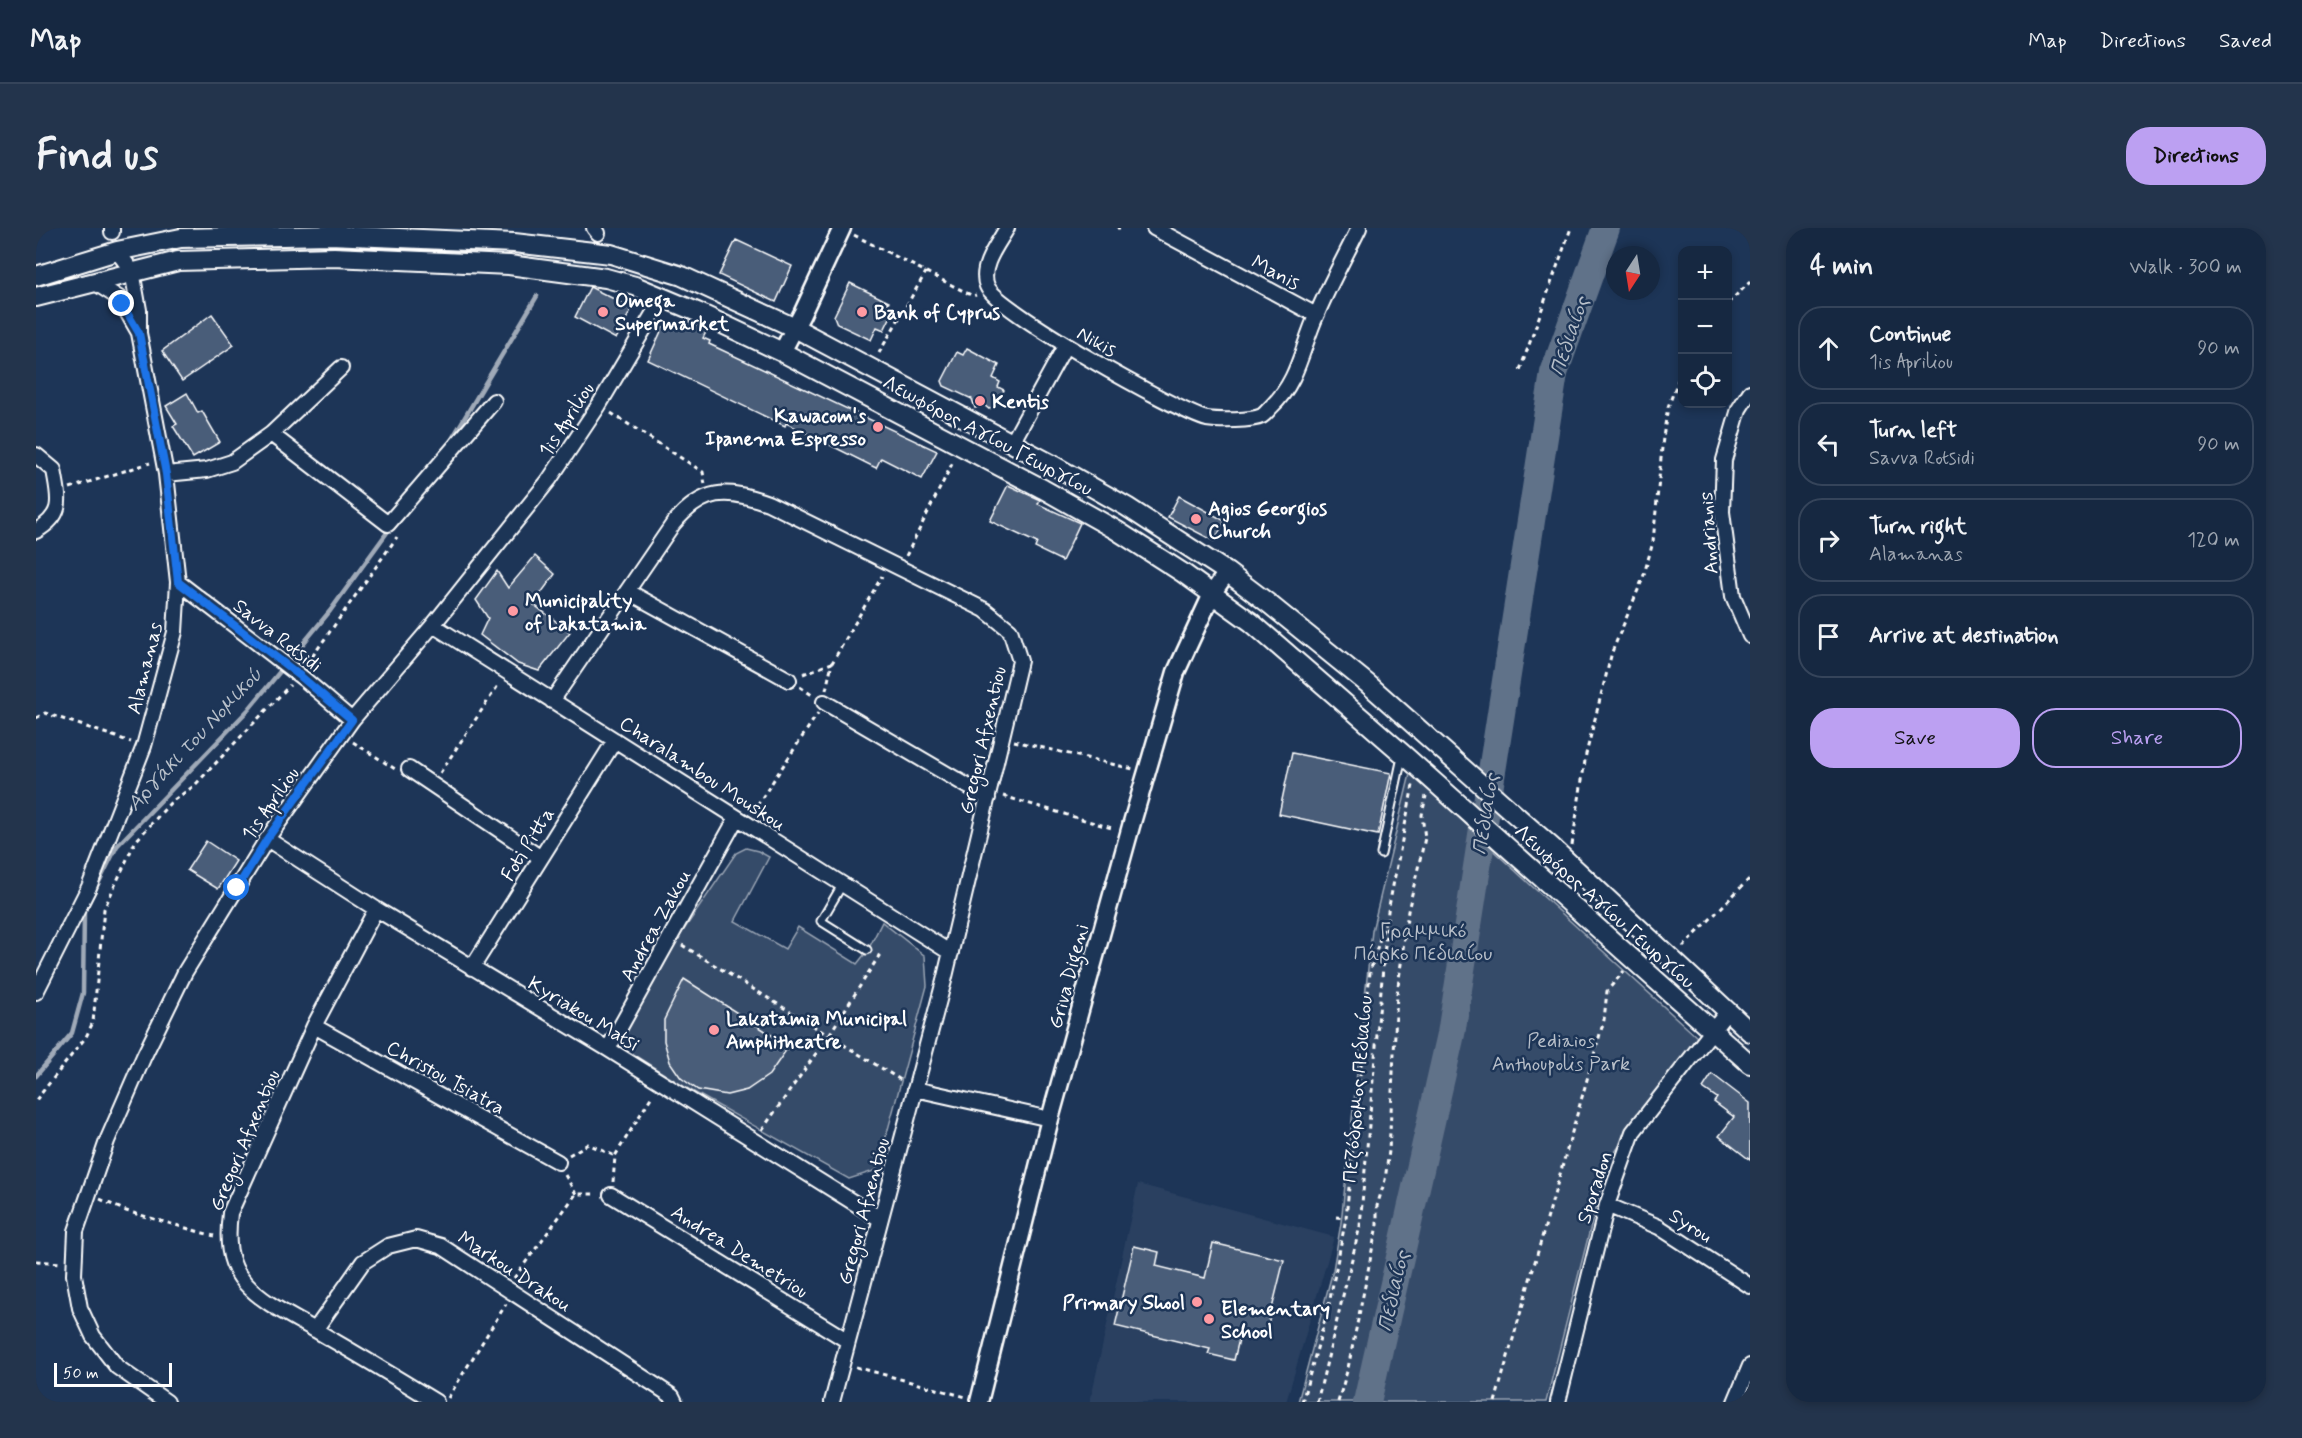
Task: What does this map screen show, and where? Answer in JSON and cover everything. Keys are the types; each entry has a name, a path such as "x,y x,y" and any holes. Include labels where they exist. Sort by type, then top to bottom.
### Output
{"main road":[{"name":"Λεωφόρος Αγίου Γεωργίου","path":"36,276 117,250 181,238 330,231 514,243 611,254 682,276 795,328 1012,443 1127,507 1227,572 1368,684 1569,862 1750,1032"},
{"name":"Λεωφόρος Αγίου Γεωργίου","path":"36,297 178,261 334,257 509,265 606,278 663,297 697,312 782,352 1043,489 1116,530 1184,573 1251,622 1403,754 1424,782 1545,880 1750,1064"}],"street":[{"path":"782,352 842,228"},
{"path":"987,288 985,276 988,262 1007,228"},
{"name":"Manis","path":"1154,228 1316,315"},
{"path":"1316,315 1359,228"},
{"path":"330,231 334,257"},
{"path":"117,250 132,271"},
{"name":"Alamanas","path":"36,992 89,887 144,746 175,632 178,582 166,474 139,333 139,310 132,271"},
{"name":"Alamanas","path":"94,282 119,298 139,333"},
{"name":"Nikis","path":"987,288 1002,302 1065,346 1184,410 1208,419 1241,419 1261,416 1278,400 1296,374 1316,315"},
{"name":"1is Apriliou","path":"167,1402 117,1367 93,1336 80,1308 74,1275 76,1232 107,1141 144,1056 185,972 267,839 352,720 434,626 549,480 599,405 663,297"},
{"path":"1012,443 1065,346"},
{"path":"166,474 207,470 232,462 272,434 341,368"},
{"name":"Andrianis","path":"1750,392 1739,410 1724,460 1722,512 1733,596 1750,636"},
{"path":"272,434 388,524 494,401"},
{"path":"36,455 54,470 59,501 51,522 36,531"},
{"name":"Gregori Afxentiou","path":"707,495 723,493 745,495 768,503 985,610 1010,630 1020,661 951,953 832,1402"},
{"path":"552,700 679,516 686,508 707,495"},
{"name":"Griva Digeni","path":"979,1401 1050,1119 1176,672 1212,594 1227,572"},
{"name":"Savva Rotsidi","path":"178,582 302,677 352,720"},
{"path":"627,591 789,680"},
{"name":"Charalambou Mouskou","path":"434,626 951,953"},
{"path":"824,702 989,795"},
{"name":"Foti Pitta","path":"472,968 615,740"},
{"path":"409,769 542,858"},
{"name":"Andrea Zakou","path":"608,1049 670,938 741,822"},
{"name":"Kyriakou Matsi","path":"267,839 376,909 608,1049 880,1219"},
{"name":"Gregori Afxentiou","path":"376,909 314,1026 230,1213 227,1239 232,1259 244,1282 275,1308 436,1402"},
{"name":"Sporadon","path":"1558,1402 1607,1204 1633,1132 1727,1012"},
{"name":"Christou Tsiatra","path":"314,1026 558,1162"},
{"path":"915,1089 1050,1119"},
{"name":"Andrea Demetriou","path":"611,1195 848,1341"},
{"name":"Syrou","path":"1607,1204 1659,1227 1750,1286"},
{"name":"Markou Drakou","path":"315,1330 363,1262 388,1246 416,1239 441,1246 672,1396 675,1402"},
{"path":"1735,1402 1750,1366"}],"lane":[{"path":"1380,854 1403,754"},
{"path":"842,885 821,921 867,950"}],"path":[{"path":"842,228 973,296 987,288"},
{"path":"1520,370 1571,228"},
{"path":"870,368 926,272"},
{"path":"1731,300 1750,282"},
{"path":"1569,862 1586,754 1612,652 1643,578 1653,542 1663,437 1668,407 1678,380"},
{"path":"599,405 703,472 707,495"},
{"path":"741,822 824,702 832,663 895,566 956,455"},
{"path":"58,492 163,459"},
{"path":"36,1100 86,1037 93,1022 104,909 135,842 171,802 202,778 302,677 398,536"},
{"path":"789,680 832,663"},
{"path":"432,784 507,672"},
{"path":"789,680 824,702"},
{"path":"36,718 45,713 144,746"},
{"path":"342,734 393,769 409,769"},
{"path":"1002,738 1147,772"},
{"path":"1338,1402 1348,1368 1377,1226 1377,1206 1385,1180 1389,1151 1397,994 1408,911 1425,838 1422,815 1426,799 1424,782"},
{"name":"Πεζόδρομος Πεδιαίου","path":"1317,1402 1360,1226 1388,911 1424,782"},
{"path":"989,795 1129,833"},
{"path":"1683,947 1750,878"},
{"path":"1302,1402 1328,1309 1346,1218 1370,972 1388,911"},
{"path":"670,938 915,1089"},
{"path":"754,1141 829,1035 879,956 867,950"},
{"path":"1495,1402 1604,1020 1607,991 1629,965"},
{"path":"576,1194 611,1195 615,1156 661,1082"},
{"path":"576,1194 558,1162 588,1144 615,1156"},
{"path":"89,1194 126,1211 227,1239"},
{"path":"445,1402 509,1290 576,1194"},
{"path":"1336,1217 1346,1218"},
{"path":"36,1261 75,1265"},
{"path":"843,1364 979,1401"}],"shaded area":[{"name":"Elementary School","path":"1138,1184 1334,1237 1286,1402 1090,1402"}],"green space":[{"name":"Pediaios Anthoupolis Park","path":"1411,770 1487,845 1697,1037 1607,1163 1546,1402 1298,1402 1333,1270 1341,1223 1372,931"},
{"path":"746,848 769,857 735,921 785,949 798,927 857,964 868,950 882,922 925,956 927,986 877,1170 849,1179 685,1087 618,1045 662,962 736,853"}],"building":[{"path":"736,240 792,266 776,302 719,275"},
{"name":"Bank of Cyprus","path":"850,283 889,302 885,310 892,314 884,330 877,327 871,340 837,324 834,316"},
{"name":"Omega Supermarket","path":"590,287 632,308 616,339 575,317"},
{"path":"212,314 234,345 182,381 162,351"},
{"path":"689,322 707,330 703,338 710,341 709,344 937,451 922,479 881,458 876,468 786,423 785,426 648,360 663,327"},
{"path":"967,348 999,365 993,378 1000,382 998,387 1004,390 995,406 989,409 984,405 975,408 972,399 944,386 942,381 957,352 963,355"},
{"path":"187,393 198,413 202,411 220,442 193,458 173,426 177,424 166,406"},
{"path":"1008,485 1040,500 1038,504 1080,523 1062,561 1035,548 1037,543 990,521"},
{"name":"Agios Georgios Church","path":"1179,496 1225,521 1214,541 1168,517"},
{"name":"Municipality of Lakatamia","path":"535,556 555,574 533,604 570,632 539,671 518,664 480,635 488,618 476,600 497,571 508,588"},
{"path":"1292,753 1391,773 1378,835 1279,814"},
{"path":"206,841 236,861 218,889 187,870"},
{"name":"Lakatamia Municipal Amphitheatre","path":"684,979 789,1046 769,1075 747,1090 727,1095 698,1090 681,1078 670,1062 664,1041 664,1020"},
{"path":"1712,1074 1750,1103 1750,1160 1719,1136 1734,1117 1714,1102 1717,1098 1703,1088"},
{"name":"Primary Shool","path":"1213,1243 1284,1260 1265,1337 1241,1331 1234,1360 1208,1354 1210,1349 1115,1326 1134,1246 1159,1252 1156,1266 1205,1278"}],"waterway":[{"name":"Πεδιαίος","path":"1367,1402 1451,1034 1554,373 1606,228"},
{"name":"Αργάκι του Νομικού","path":"449,444 537,296"},
{"name":"Αργάκι του Νομικού","path":"36,1076 72,1033 83,993 84,912 117,846 249,709 330,611 391,527"}],"place":[{"name":"Omega Supermarket","path":"603,312"},
{"name":"Bank of Cyprus","path":"862,312"},
{"name":"Kentis","path":"980,401"},
{"name":"Kawacom's Ipanema Espresso","path":"878,427"},
{"name":"Agios Georgios Church","path":"1196,519"},
{"name":"Municipality of Lakatamia","path":"513,611"},
{"name":"Lakatamia Municipal Amphitheatre","path":"714,1030"},
{"name":"Primary Shool","path":"1197,1302"},
{"name":"Elementary School","path":"1209,1319"}],"route":[{"path":"122,304 139,333 166,474 178,582 299,675 352,720 267,839 237,888"}],"park label":[{"name":"Γραμμικό Πάρκο Πεδιαίου","path":"1423,942"}]}
